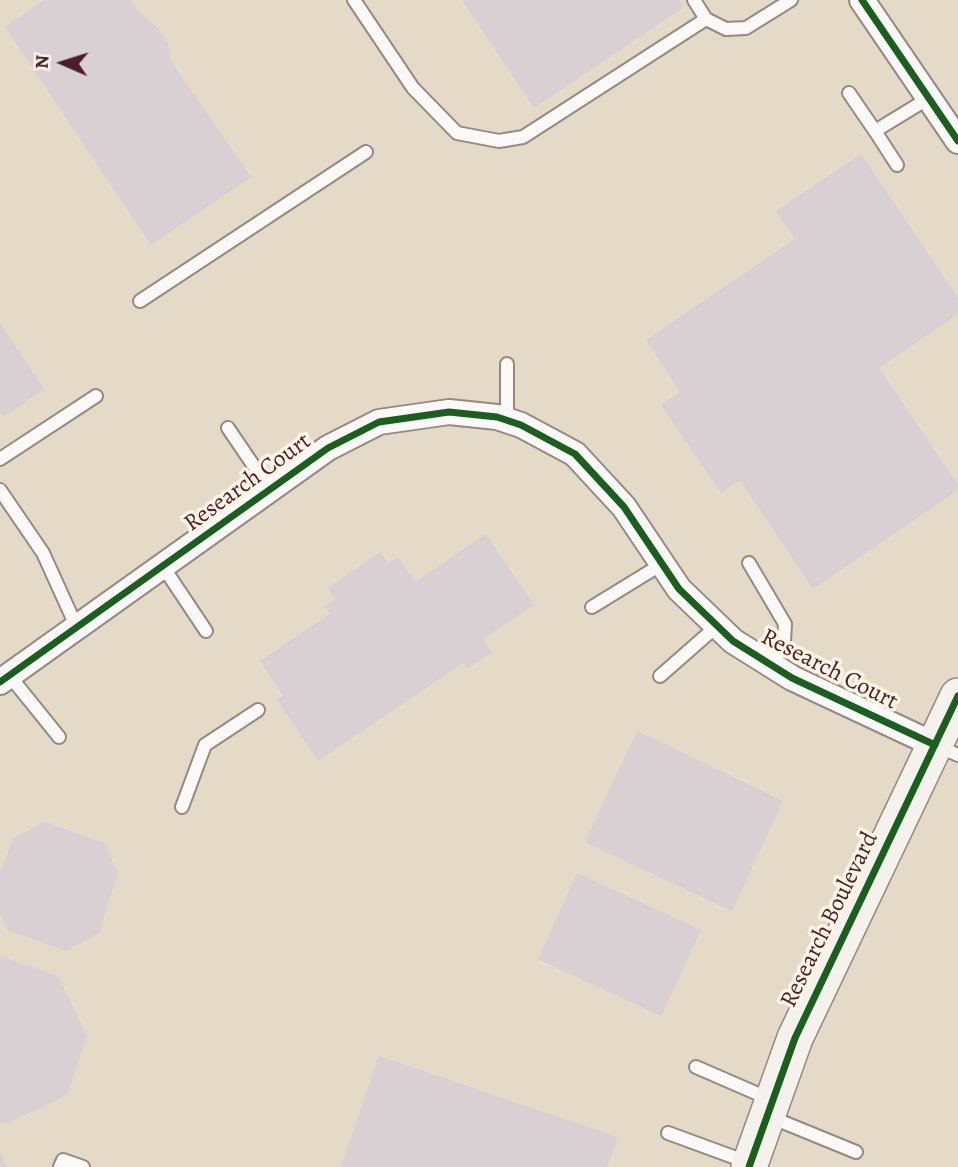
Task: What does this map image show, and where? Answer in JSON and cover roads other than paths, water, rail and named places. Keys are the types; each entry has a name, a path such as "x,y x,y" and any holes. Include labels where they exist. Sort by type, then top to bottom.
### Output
{"street":[{"path":"862,0 958,141"},
{"name":"Research Court","path":"5,678 164,568 328,448 379,422 449,412 506,420 575,454 624,507 679,589 733,641 773,666 946,750"},
{"name":"Research Boulevard","path":"750,1165 795,1038 946,750 958,696"}],"lane":[{"path":"354,0 413,88 457,133 499,141 523,137 706,19"},
{"path":"694,0 706,19 726,29 746,28 791,0"},
{"path":"849,93 897,166"},
{"path":"876,131 929,98"},
{"path":"140,300 366,152"},
{"path":"506,420 507,364"},
{"path":"0,459 96,397"},
{"path":"228,428 270,490"},
{"path":"0,490 43,553 77,628"},
{"path":"749,563 785,624 784,641 773,666"},
{"path":"592,607 662,564"},
{"path":"164,568 205,631"},
{"path":"660,676 717,626"},
{"path":"5,678 59,737"},
{"path":"182,807 205,745 258,710"},
{"path":"696,1067 856,1152"},
{"path":"667,1133 750,1165"},
{"path":"60,1167 63,1160 83,1167"}]}
